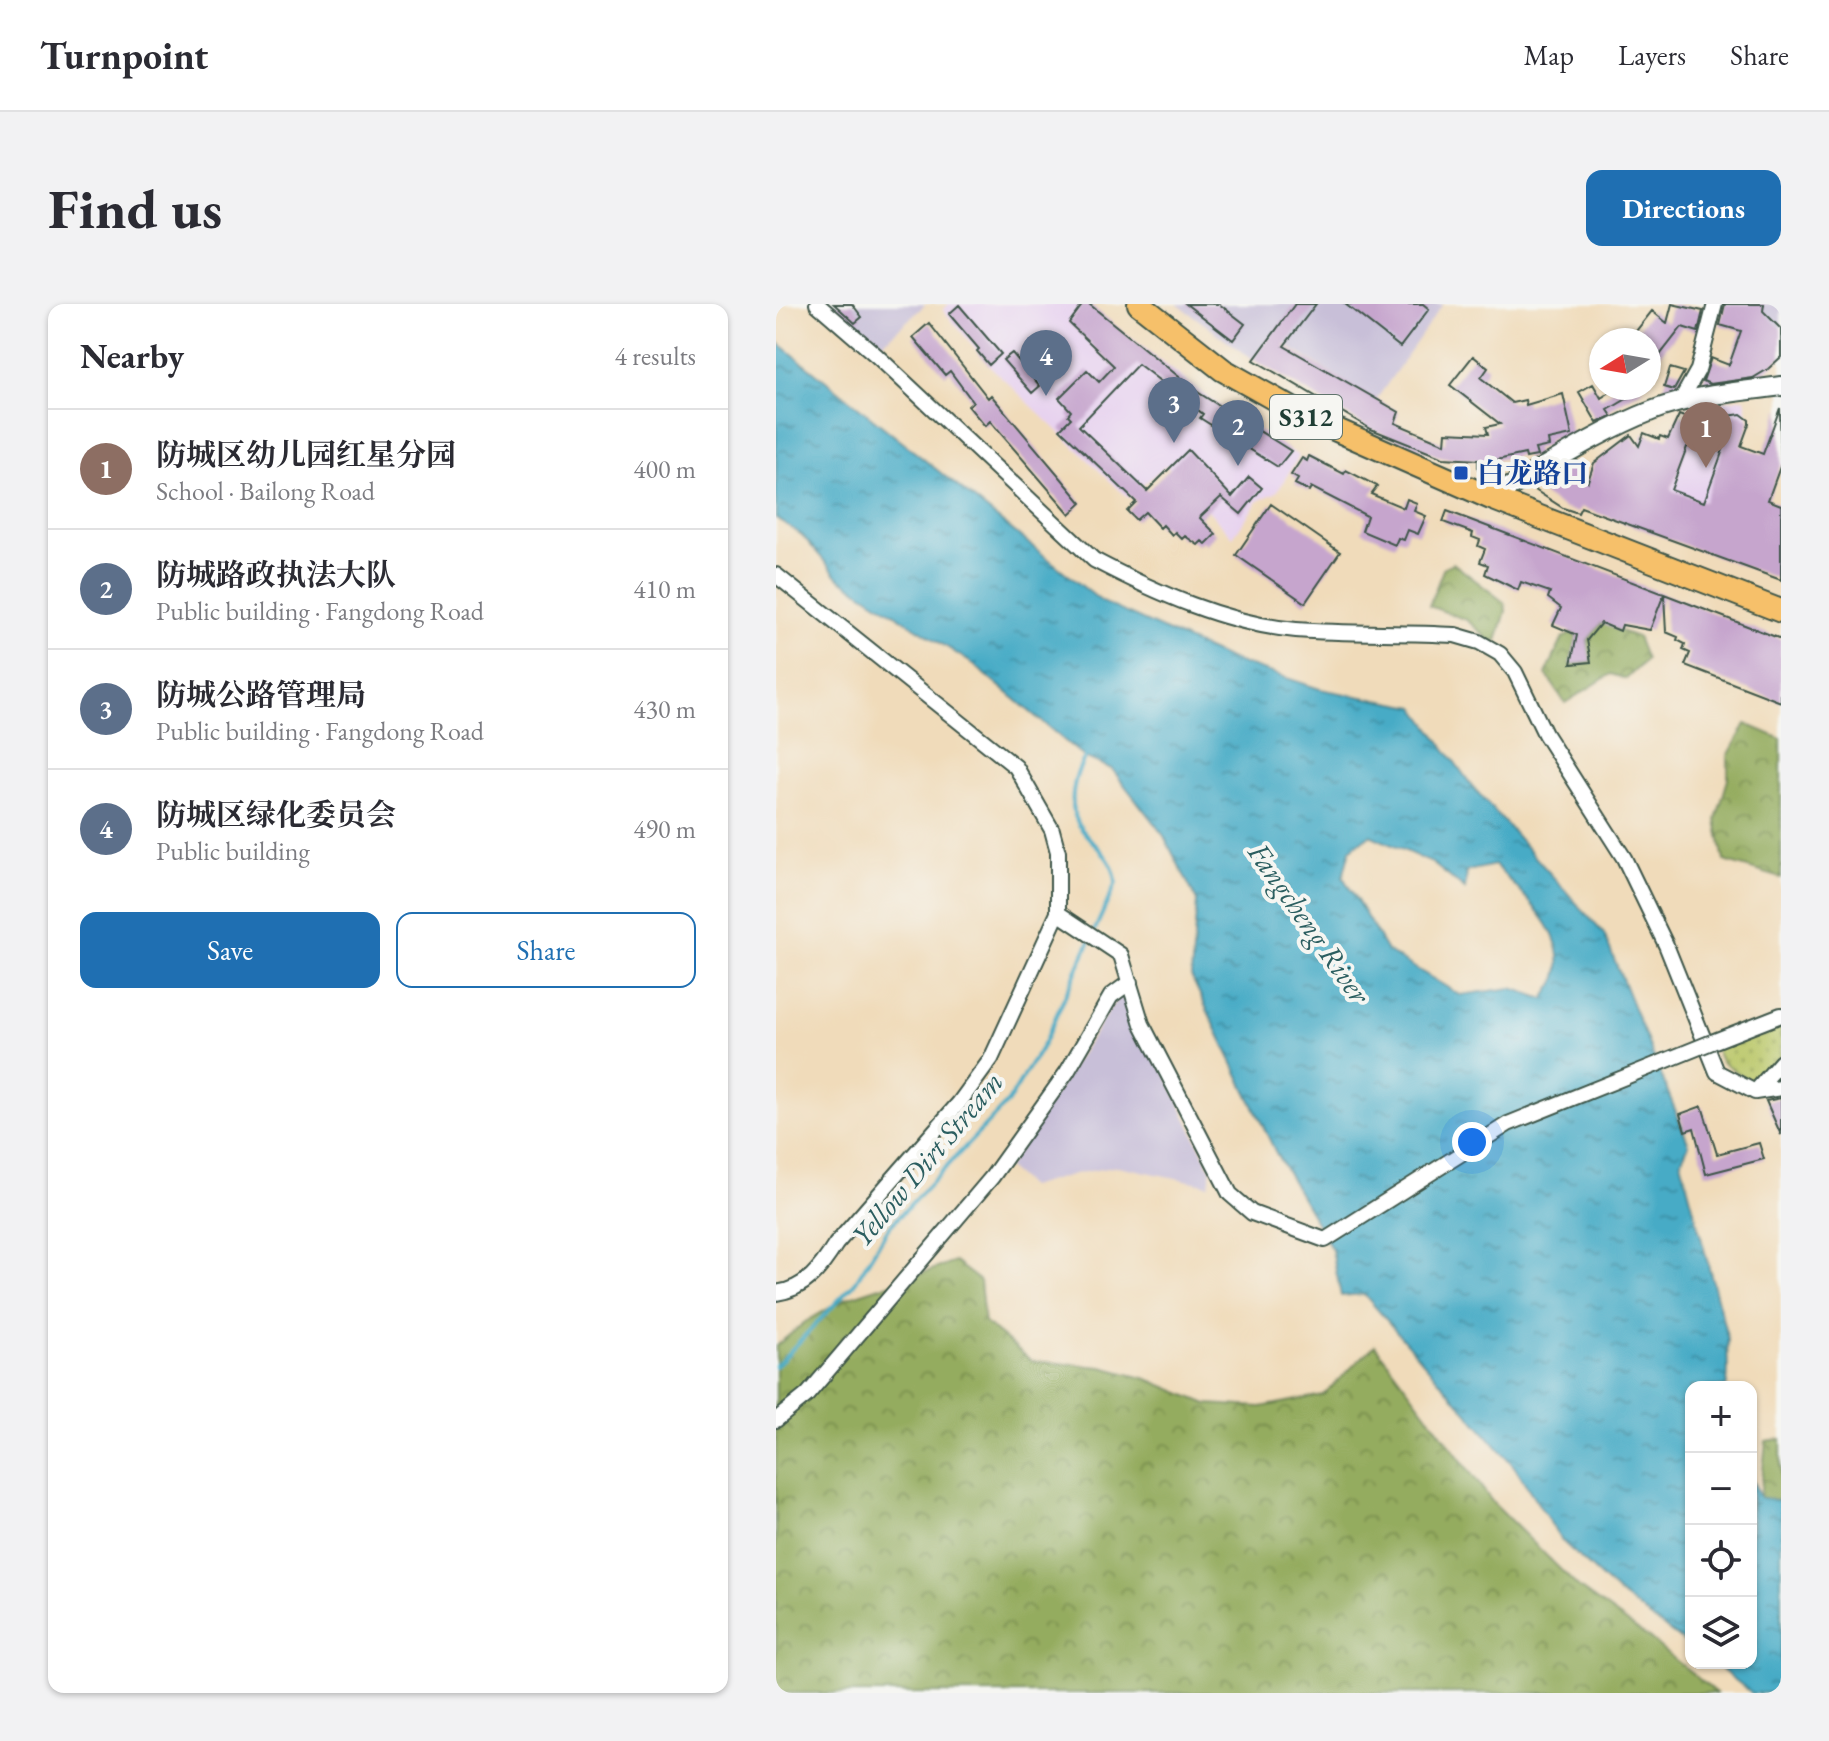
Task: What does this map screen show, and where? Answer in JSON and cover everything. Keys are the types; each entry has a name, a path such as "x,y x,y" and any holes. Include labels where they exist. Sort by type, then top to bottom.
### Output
{"main road":[{"name":"S312","path":"1139,304 1223,370 1305,416 1491,498 1781,611"}],"street":[{"path":"817,304 877,356 1094,560 1135,582 1250,623 1294,630 1455,635 1479,642 1500,654 1515,672 1557,755 1624,858 1666,945 1717,1072 1755,1092 1781,1088"},
{"path":"1680,402 1698,370 1715,304"},
{"path":"1491,498 1584,445 1652,411 1680,402 1781,386"},
{"path":"776,575 1016,767 1052,830 1058,852 1058,913 991,1059 959,1103 836,1244 823,1266 796,1288 776,1293"},
{"path":"1058,913 1121,955 1142,1024 1230,1194 1252,1213 1325,1240 1508,1124 1781,1015"},
{"path":"776,1420 807,1395 992,1177 1067,1072 1111,996 1130,982"},
{"path":"1755,1092 1781,1062"}],"shaded area":[{"path":"824,304 926,304 876,349"},
{"path":"949,304 1078,304 1081,306 1069,323 1113,366 1133,339 1211,400 1299,456 1277,492 1258,501 1233,537 1166,465 1128,498 989,365 943,310"},
{"path":"1177,304 1443,304 1376,400 1271,336 1254,360"},
{"path":"1764,304 1781,304 1781,329 1761,310"},
{"path":"1745,398 1749,424 1718,507 1671,490 1703,404"},
{"path":"1118,997 1130,999 1211,1170 1209,1185 1118,1166 1029,1187 1007,1168"}],"green space":[{"path":"1453,563 1505,603 1506,611 1497,641 1492,642 1467,620 1429,606 1444,567"},
{"path":"1610,612 1619,619 1615,629 1637,637 1646,660 1626,679 1611,674 1565,703 1546,674 1563,638 1572,633 1577,637 1571,664 1590,662 1587,640"},
{"path":"1746,724 1781,739 1781,878 1724,861 1716,820 1728,779 1728,756"},
{"path":"1781,1021 1781,1055 1756,1085 1721,1061 1715,1048"},
{"path":"955,1262 980,1281 984,1322 1032,1361 1102,1367 1147,1379 1207,1404 1261,1407 1323,1395 1375,1345 1494,1504 1578,1587 1650,1639 1716,1693 776,1693 776,1346 805,1322 847,1298"},
{"path":"1781,1439 1781,1501 1760,1498 1766,1441"}],"water":[{"name":"Fangcheng River","path":"776,341 1102,602 1229,659 1320,689 1415,707 1472,786 1604,934 1689,1144 1681,1161 1728,1340 1727,1381 1685,1381 1685,1643 1619,1594 1562,1541 1514,1466 1364,1294 1341,1296 1332,1250 1276,1153 1191,976 1197,901 1164,836 1112,769 1084,757 973,664 839,578 802,535 776,518","holes":["1370,835 1432,863 1465,889 1467,871 1495,865 1541,915 1557,945 1559,961 1556,980 1544,999 1512,988 1460,995 1387,951 1343,877 1350,850"]},
{"path":"1757,1491 1760,1498 1781,1501 1781,1693 1752,1693 1721,1669 1757,1669"}],"building":[{"path":"834,304 852,304 862,317 855,323"},
{"path":"1083,304 1089,304 1199,393 1291,451 1278,467 1200,418 1203,414 1138,364 1079,426 1147,491 1188,450 1232,497 1249,477 1262,488 1241,514 1221,497 1201,516 1216,534 1206,544 1202,541 1198,545 1185,536 1182,539 1175,532 1172,535 1163,525 1160,528 1145,512 1136,520 1127,511 1136,502 1060,429 1071,418 1068,415 1071,411 1059,398 1087,370 1099,382 1114,366 1069,323"},
{"path":"1186,304 1219,304 1245,324 1233,340"},
{"path":"1295,304 1316,304 1284,346 1399,412 1395,423 1445,444 1446,432 1488,434 1486,427 1500,424 1450,385 1473,356 1488,368 1481,378 1512,403 1525,400 1526,405 1563,394 1572,435 1548,440 1549,446 1535,449 1537,456 1526,458 1525,454 1487,462 1487,469 1478,469 1478,460 1443,458 1371,429 1254,360"},
{"path":"1345,304 1423,304 1429,309 1400,347"},
{"path":"1672,304 1703,311 1698,332 1682,327 1661,354 1661,328 1639,328 1652,311 1667,323"},
{"path":"1725,304 1764,304 1763,311 1781,329 1781,357 1753,378 1710,384 1703,381 1711,358 1729,365 1741,331 1720,325"},
{"path":"959,305 1001,354 989,365 949,314"},
{"path":"929,323 988,398 991,395 1082,503 1070,514 990,421 985,426 968,406 973,402 950,371 945,375 913,337"},
{"path":"1012,353 1040,386 1032,393 1003,360"},
{"path":"1670,368 1684,372 1674,390 1664,387"},
{"path":"1589,386 1589,400 1625,400 1608,410 1612,416 1597,423 1579,392"},
{"path":"1780,408 1781,464 1768,500 1781,505 1781,580 1581,507 1578,513 1563,508 1535,490 1539,484 1577,461 1588,481 1594,463 1631,435 1639,446 1644,433 1668,439 1679,415 1695,421 1741,414 1749,420 1749,424 1741,446 1763,454","holes":["1728,436 1704,502 1671,490 1687,447"]},
{"path":"1309,456 1377,486 1371,494 1404,508 1407,499 1417,503 1414,511 1426,516 1418,534 1408,530 1404,540 1398,538 1395,545 1362,531 1367,516 1311,487 1309,491 1295,484 1298,479 1291,475 1302,458 1307,461"},
{"path":"1271,504 1340,552 1305,603 1236,555"},
{"path":"1447,511 1664,594 1650,630 1622,625 1620,631 1601,623 1587,640 1591,662 1571,664 1577,635 1553,625 1561,608 1548,598 1550,592 1521,582 1518,590 1485,574 1488,565 1480,562 1485,549 1478,546 1480,540 1472,537 1473,533 1443,522"},
{"path":"1664,594 1781,639 1781,702 1685,665 1690,653 1683,650 1685,644 1666,632"},
{"path":"1781,1098 1781,1135 1766,1101"},
{"path":"1702,1106 1717,1154 1759,1143 1764,1159 1706,1174 1694,1128 1685,1131 1680,1114"}],"waterway":[{"name":"Yellow Dirt Stream","path":"776,1366 855,1283 889,1227 1008,1102 1044,1043 1116,883 1109,861 1083,831 1074,812 1075,781 1088,753"}],"place":[{"name":"防城区绿化委员会","path":"1046,396"},
{"name":"防城公路管理局","path":"1174,443"},
{"name":"防城路政执法大队","path":"1238,466"},
{"name":"防城区幼儿园红星分园","path":"1706,468"},
{"name":"白龙路口","path":"1461,473"}]}
